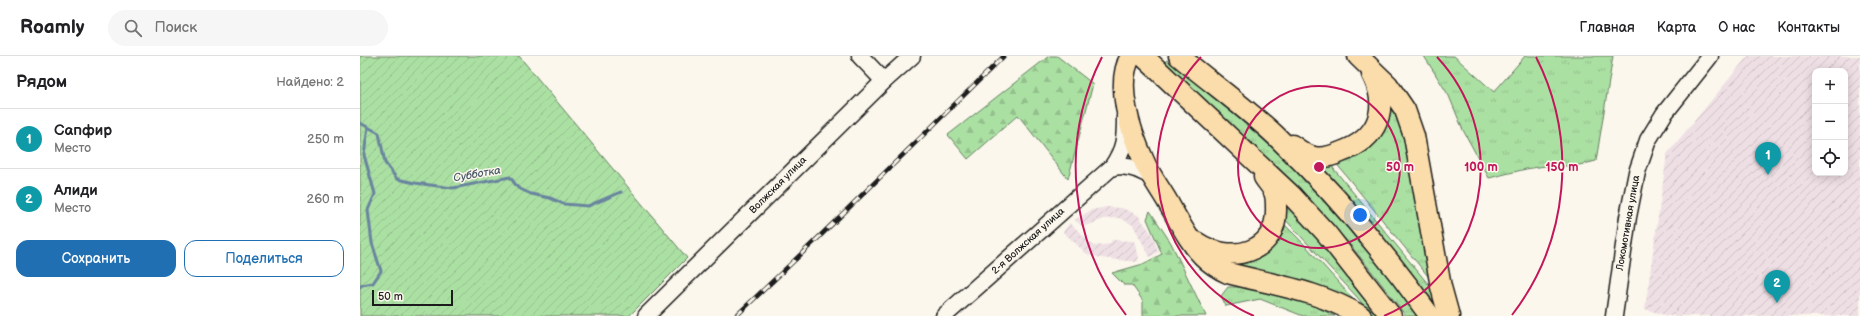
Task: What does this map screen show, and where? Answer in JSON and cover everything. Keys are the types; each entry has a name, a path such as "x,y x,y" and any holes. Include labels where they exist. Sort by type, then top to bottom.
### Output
{"main road":[{"path":"1131,56 1126,63 1124,75 1126,109 1144,162 1188,236 1203,256 1217,268 1228,273 1306,291 1342,304 1361,316"},
{"path":"1179,56 1274,134 1330,191 1374,242 1430,316"},
{"path":"1274,134 1305,154 1315,157 1328,157 1353,148 1368,136 1377,121 1382,103 1379,87 1363,61"},
{"path":"1363,61 1388,85 1405,110 1414,136 1441,287 1449,316"},
{"path":"1149,62 1292,196 1326,233 1391,316"},
{"path":"1188,236 1206,249 1232,254 1245,253 1256,248 1268,238 1274,227 1276,216 1275,195 1254,161"}],"street":[{"path":"860,56 884,81"},
{"name":"Волжская улица","path":"646,316 884,81 912,56"},
{"name":"Локомотивная улица","path":"1614,316 1629,209 1637,172 1648,140 1664,114 1710,56"},
{"name":"2-я Волжская улица","path":"944,316 1112,166 1121,153 1125,133 1126,109"},
{"path":"1112,166 1123,165 1143,171 1155,180"}],"shaded area":[{"path":"1748,56 1860,56 1860,316 1668,316 1645,309 1667,154"},
{"path":"1107,207 1122,208 1138,215 1153,236 1158,252 1150,257 1133,225 1120,218 1104,219 1083,227 1075,220 1091,210"},
{"path":"1070,223 1094,246 1110,244 1112,240 1134,241 1139,257 1137,262 1101,258 1087,254 1063,232"}],"green space":[{"path":"360,56 519,56 687,258 629,316 360,316"},
{"path":"1049,56 1057,56 1093,84 1068,179 1018,115 968,159 948,135"},
{"path":"1424,56 1454,56 1494,92 1525,56 1613,56 1596,161 1575,166 1545,166 1526,169 1489,178 1463,130 1449,96"},
{"path":"1167,60 1273,148 1323,196 1388,273 1419,316 1406,316 1355,251 1323,214 1265,156 1165,62"},
{"path":"1389,95 1399,111 1432,281 1335,162"},
{"path":"1329,163 1433,290 1438,307 1382,237 1317,164"},
{"path":"1285,198 1386,316 1375,316 1370,313 1283,217"},
{"path":"1150,211 1171,243 1206,316 1143,316 1143,301 1132,285 1124,285 1112,273 1143,264 1162,254 1147,219"},
{"path":"1282,222 1305,245 1363,310 1237,270 1222,258"},
{"path":"1228,287 1240,287 1300,299 1335,316 1303,316 1260,299 1226,306 1221,296"}],"waterway":[{"name":"Субботка","path":"360,123 379,133 385,163 397,179 453,188 510,177 518,188 531,194 550,198 564,204 588,206 621,192"},
{"path":"360,287 362,285 373,283 381,271 372,243 368,210 375,194 364,155 368,127"}],"railway":[{"path":"736,316 1004,56"}],"place":[{"name":"Сапфир","path":"1768,175"},
{"name":"Алиди","path":"1777,303"}]}
